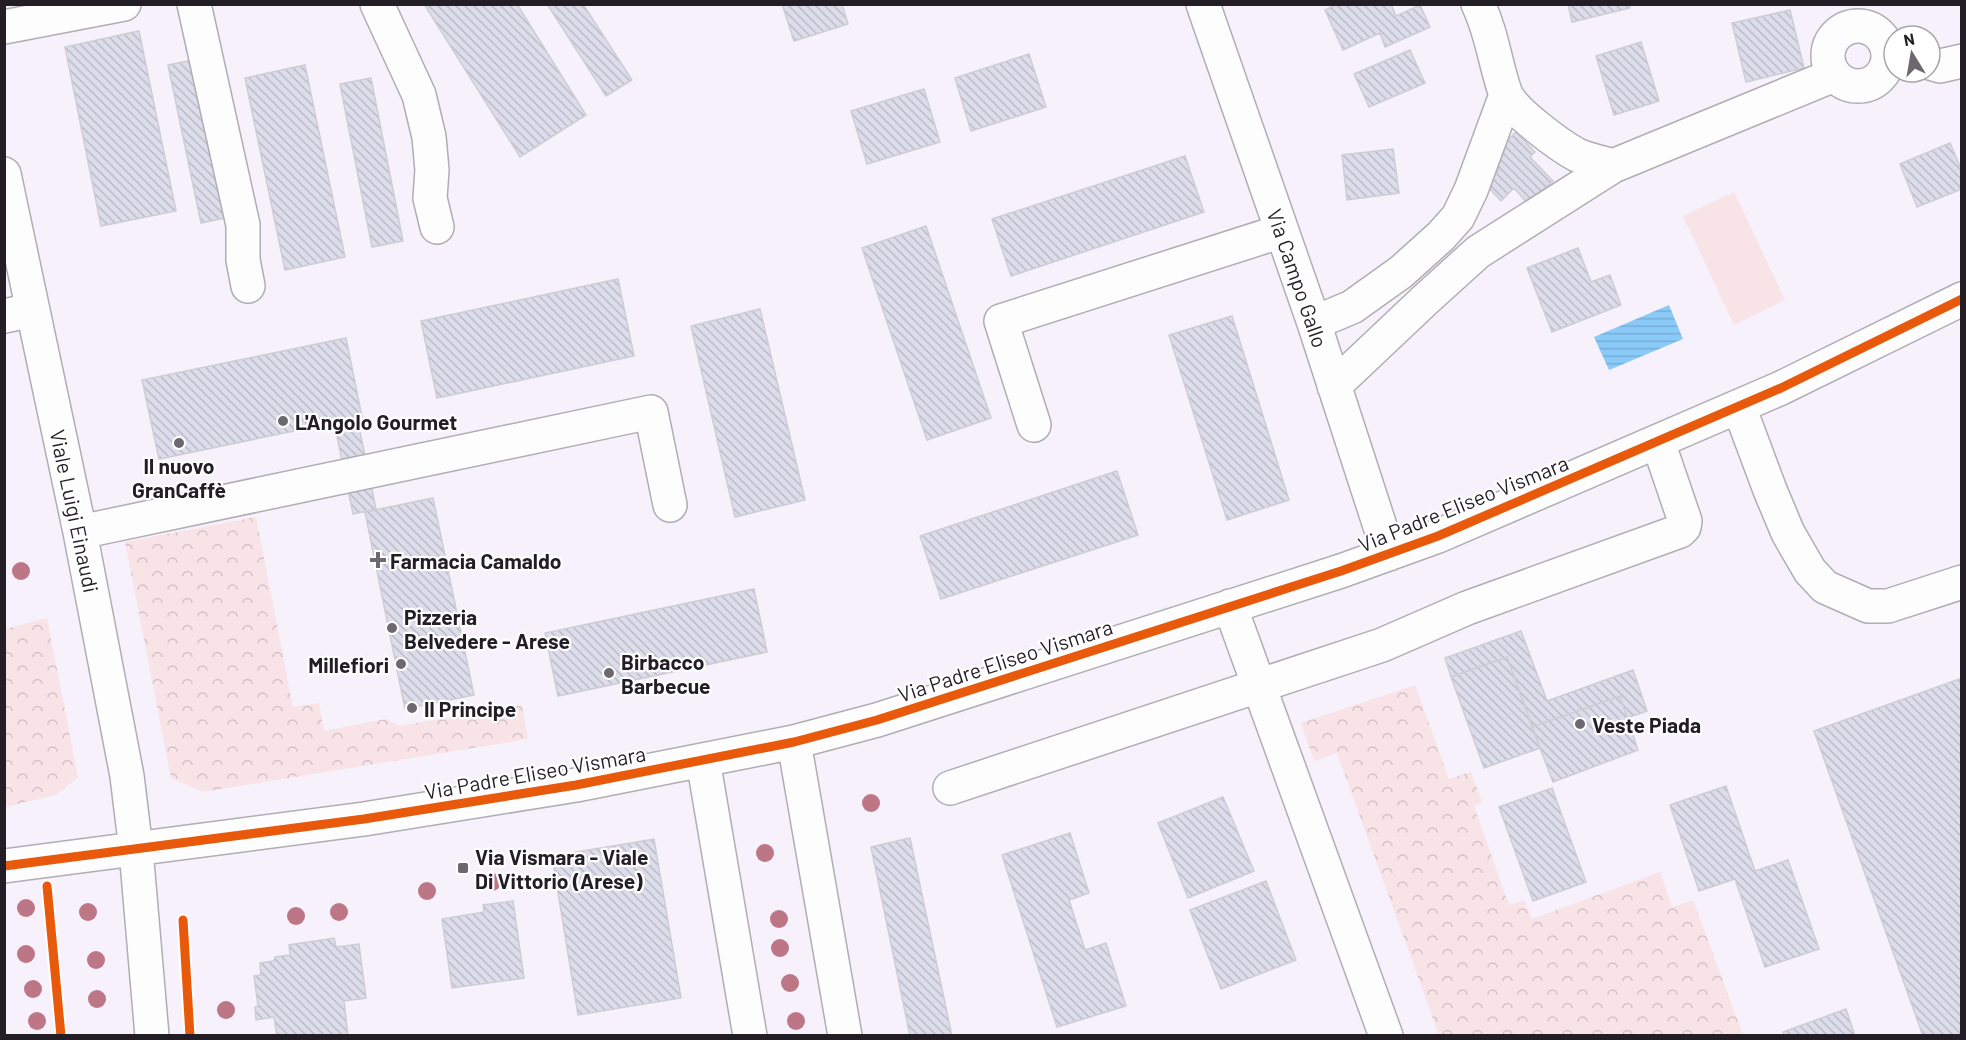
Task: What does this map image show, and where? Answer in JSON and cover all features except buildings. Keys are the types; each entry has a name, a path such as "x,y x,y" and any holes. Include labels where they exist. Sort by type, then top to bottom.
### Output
{"street":[{"path":"4,27 124,4"},
{"path":"194,4 243,225 243,260 248,286"},
{"path":"377,4 419,95 429,137 432,170 430,198 437,226"},
{"name":"Via Campo Gallo","path":"1203,4 1314,324 1389,554"},
{"path":"1478,4 1487,23 1506,95 1548,136 1578,155 1612,166"},
{"path":"1882,37 1869,27 1859,25 1848,15 1829,46 1827,56 1834,75 1850,85 1860,87 1870,84 1882,74"},
{"path":"1942,66 1962,61"},
{"path":"1334,386 1478,252 1612,166 1834,75"},
{"path":"1314,324 1352,308 1401,272 1441,236 1458,217 1471,190 1506,95"},
{"name":"Viale Luigi Einaudi","path":"4,174 19,313 80,532 127,776 136,850 152,1035"},
{"path":"1034,425 1001,321 1282,231"},
{"name":"Via Padre Eliseo Vismara","path":"4,866 364,819 576,785 794,742 877,720 1389,554 1438,536 1739,407 1962,299"},
{"path":"1739,407 1788,533 1809,571 1825,587 1868,606 1888,606 1962,582"},
{"path":"80,532 651,412 670,505"},
{"path":"950,788 1382,645 1467,608 1680,531 1685,521 1659,442"},
{"path":"1230,606 1386,1035"},
{"path":"794,742 845,1035"},
{"path":"704,760 750,1035"}],"green space":[{"path":"1734,192 1785,300 1734,325 1683,216"},
{"path":"256,517 293,707 319,703 324,731 386,719 399,726 522,705 528,739 203,792 171,778 125,542"},
{"path":"47,618 78,777 56,795 5,807 5,629"},
{"path":"1415,685 1449,779 1471,772 1482,802 1474,806 1509,905 1524,900 1532,919 1660,872 1672,907 1693,900 1743,1035 1439,1035 1337,753 1314,761 1301,723"}],"water":[{"path":"1669,305 1683,339 1609,370 1594,337"}],"cycle path":[{"path":"4,866 364,819 576,785 794,742 877,720 1341,571 1438,536 1781,388 1962,299"},
{"path":"47,886 61,1036"},
{"path":"183,920 190,1036"}],"place":[{"name":"L'Angolo Gourmet","path":"283,421"},
{"name":"Il nuovo GranCaffè","path":"179,443"},
{"name":"Farmacia Camaldo","path":"378,560"},
{"name":"Pizzeria Belvedere - Arese","path":"392,628"},
{"name":"Millefiori","path":"401,664"},
{"name":"Birbacco Barbecue","path":"609,673"},
{"name":"Il Principe","path":"412,708"},
{"name":"Veste Piada","path":"1580,724"},
{"name":"Via Vismara - Viale Di Vittorio (Arese)","path":"463,868"}]}
